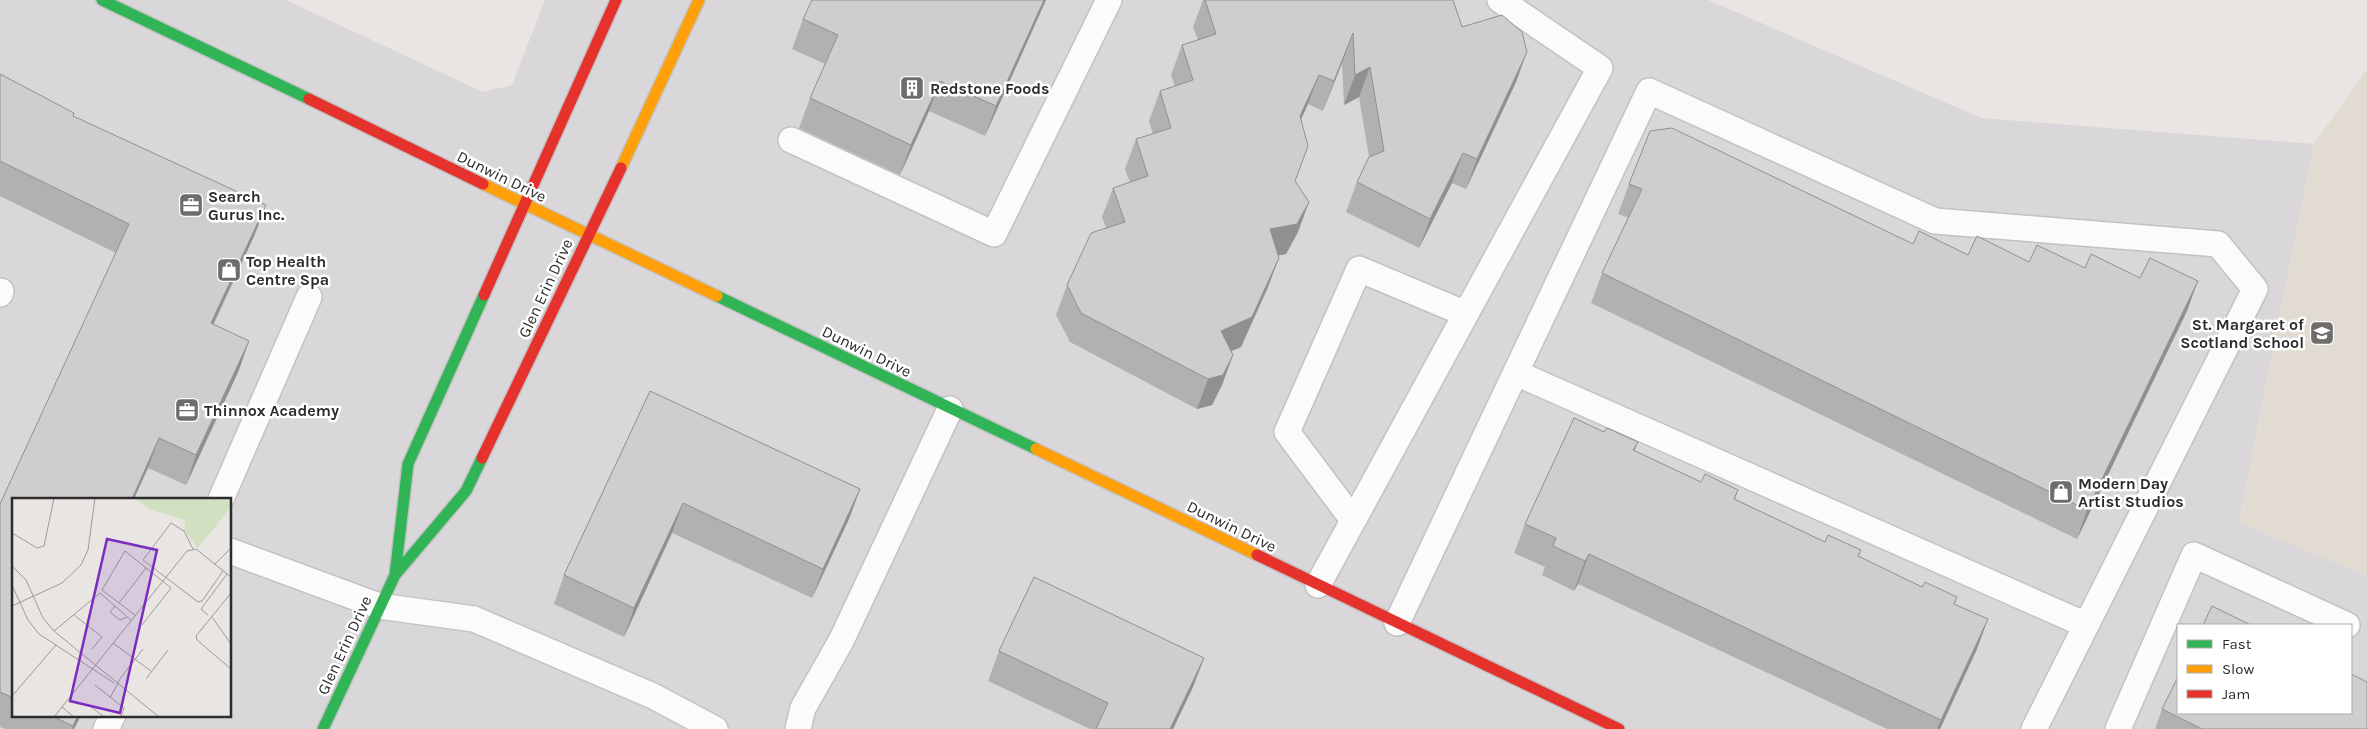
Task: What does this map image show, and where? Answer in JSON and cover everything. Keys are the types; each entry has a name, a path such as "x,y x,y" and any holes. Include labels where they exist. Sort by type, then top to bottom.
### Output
{"street":[{"name":"Dunwin Drive","path":"102,0 166,29 588,235 1619,729"},
{"name":"Glen Erin Drive","path":"395,575 408,464 616,0"},
{"name":"Glen Erin Drive","path":"324,729 379,606 395,575 466,491 698,0"}],"lane":[{"path":"791,140 994,234 1109,0"},
{"path":"1318,585 1600,68 1500,0"},
{"path":"1397,623 1649,92 1935,220 2218,244 2255,288 2034,729"},
{"path":"1353,520 1287,432 1359,269 1466,314"},
{"path":"221,498 309,297"},
{"path":"1516,373 2086,624"},
{"path":"798,729 803,708 841,641 950,409"},
{"path":"231,551 379,606 474,619 653,696 715,729"},
{"path":"2118,729 2194,555 2345,624"},
{"path":"2352,627 2367,634"},
{"path":"106,729 112,716"}],"shaded area":[{"path":"0,0 286,0 483,92 512,85 545,0 1708,0 1981,118 2314,144 2239,522 2367,576 2367,729 0,729"},
{"name":"St. Margaret of Scotland School","path":"2367,69 2367,576 2239,522 2314,144"}],"building":[{"name":"Redstone Foods","path":"812,0 1044,0 996,106 940,81 911,145 810,98 838,35 803,19"},
{"path":"1205,0 1453,0 1462,27 1502,15 1522,32 1527,52 1477,159 1463,153 1430,219 1357,182 1369,157 1384,151 1370,67 1355,75 1353,33 1334,81 1319,75 1300,116 1308,146 1295,181 1309,202 1297,224 1270,229 1279,258 1252,317 1221,331 1233,355 1223,375 1208,379 1081,313 1067,285 1091,233 1125,222 1113,188 1148,176 1136,139 1171,128 1160,91 1193,80 1182,45 1216,34"},
{"path":"0,74 74,113 73,116 266,205 211,323 249,341 196,455 159,438 132,498 12,498 12,697 0,692 0,504 129,224 0,161"},
{"path":"1672,128 1913,244 1919,231 1968,255 1977,236 2029,262 2037,245 2085,268 2091,254 2140,278 2150,258 2198,281 2087,510 1602,273 1642,189 1629,184 1650,131"},
{"path":"650,391 860,489 823,569 683,503 634,608 564,575"},
{"path":"1574,418 1604,432 1607,428 1638,442 1633,450 1701,482 1705,474 1738,490 1734,499 1825,542 1828,535 1861,550 1858,556 1922,587 1925,582 1957,597 1954,604 1988,619 1941,720 1589,554 1585,561 1553,546 1556,538 1525,524"},
{"path":"1034,577 1204,658 1170,729 1096,729 1108,703 999,651"},
{"path":"2212,606 2249,624 2203,624"},
{"path":"2352,674 2367,682 2367,729 2202,729 2162,709 2177,679 2177,714 2352,714"},
{"path":"52,716 78,716 73,726"}],"traffic: fast":[{"path":"102,0 309,99"},
{"path":"395,575 408,464 484,295"},
{"path":"717,296 1036,449"},
{"path":"323,729 395,575 466,491 482,458"}],"traffic: slow":[{"path":"621,168 699,0"},
{"path":"483,184 717,296"},
{"path":"1036,449 1257,555"}],"traffic: jam":[{"path":"484,295 616,0"},
{"path":"309,99 483,184"},
{"path":"482,458 621,168"},
{"path":"1257,555 1619,729"}],"place":[{"name":"Redstone Foods","path":"912,88"},
{"name":"Search Gurus Inc.","path":"191,205"},
{"name":"Top Health Centre Spa","path":"229,270"},
{"name":"St. Margaret of Scotland School","path":"2322,333"},
{"name":"Thinnox Academy","path":"187,410"},
{"name":"Modern Day Artist Studios","path":"2061,492"}]}
